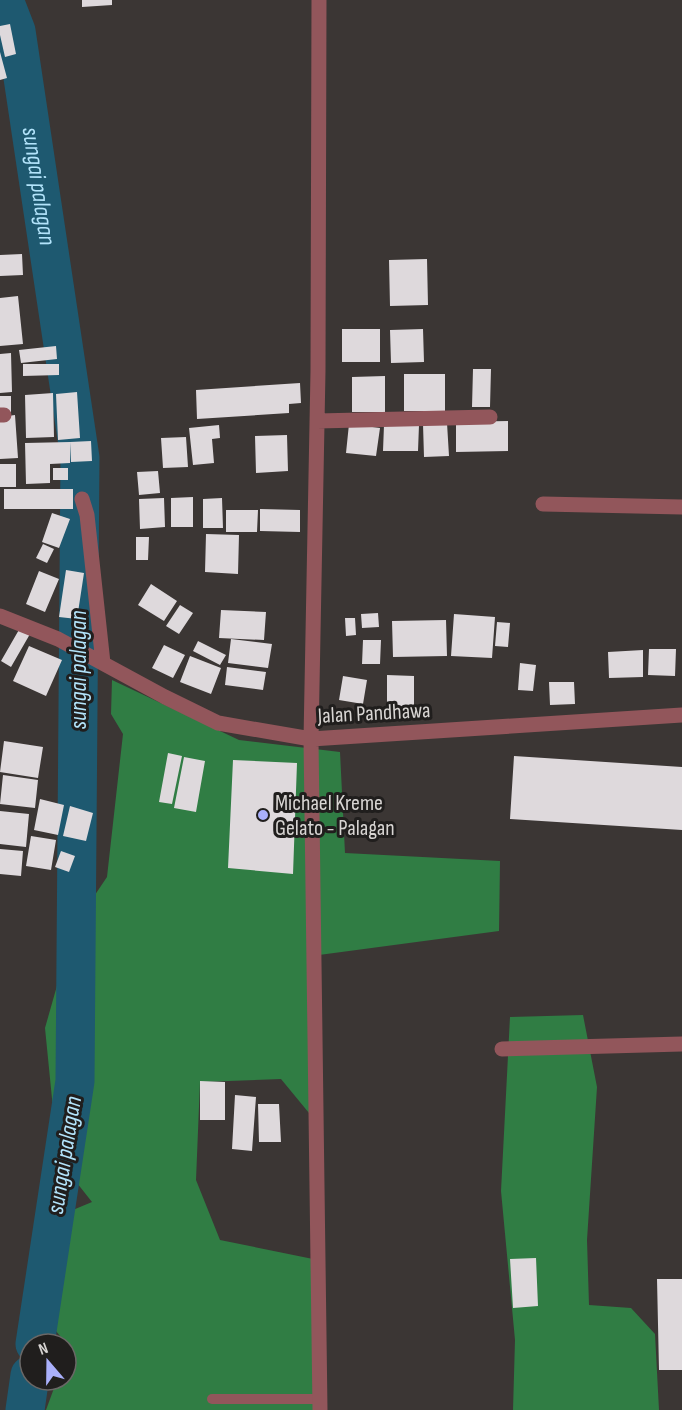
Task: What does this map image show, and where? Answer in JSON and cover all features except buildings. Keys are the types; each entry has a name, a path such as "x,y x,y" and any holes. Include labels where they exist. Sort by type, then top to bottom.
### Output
{"street":[{"path":"319,0 317,421 311,739 320,1405"},
{"path":"317,421 490,417"},
{"path":"82,499 87,515 102,663"},
{"path":"543,504 682,507"},
{"name":"Jalan Pandhawa","path":"0,616 58,639 165,698 218,723 311,739 682,715"},
{"path":"502,1049 682,1044"}],"lane":[{"path":"212,1399 320,1405"}],"green space":[{"path":"112,680 239,740 340,752 345,853 500,861 499,931 319,955 309,1113 281,1079 200,1082 196,1180 220,1240 313,1259 314,1410 46,1410 53,1392 78,1392 78,1332 57,1332 40,1311 44,1222 92,1202 58,1159 45,1028 74,926 107,877 123,734 111,714"},
{"path":"583,1015 597,1087 587,1240 589,1305 631,1308 655,1334 659,1410 513,1410 515,1340 501,1191 510,1017"}],"waterway":[{"name":"sungai palagan","path":"4,0 16,31 80,458 75,1081 37,1332"},
{"name":"sungai palagan","path":"25,1410 28,1392"}],"place":[{"name":"Michael Kreme Gelato - Palagan","path":"263,815"}]}
